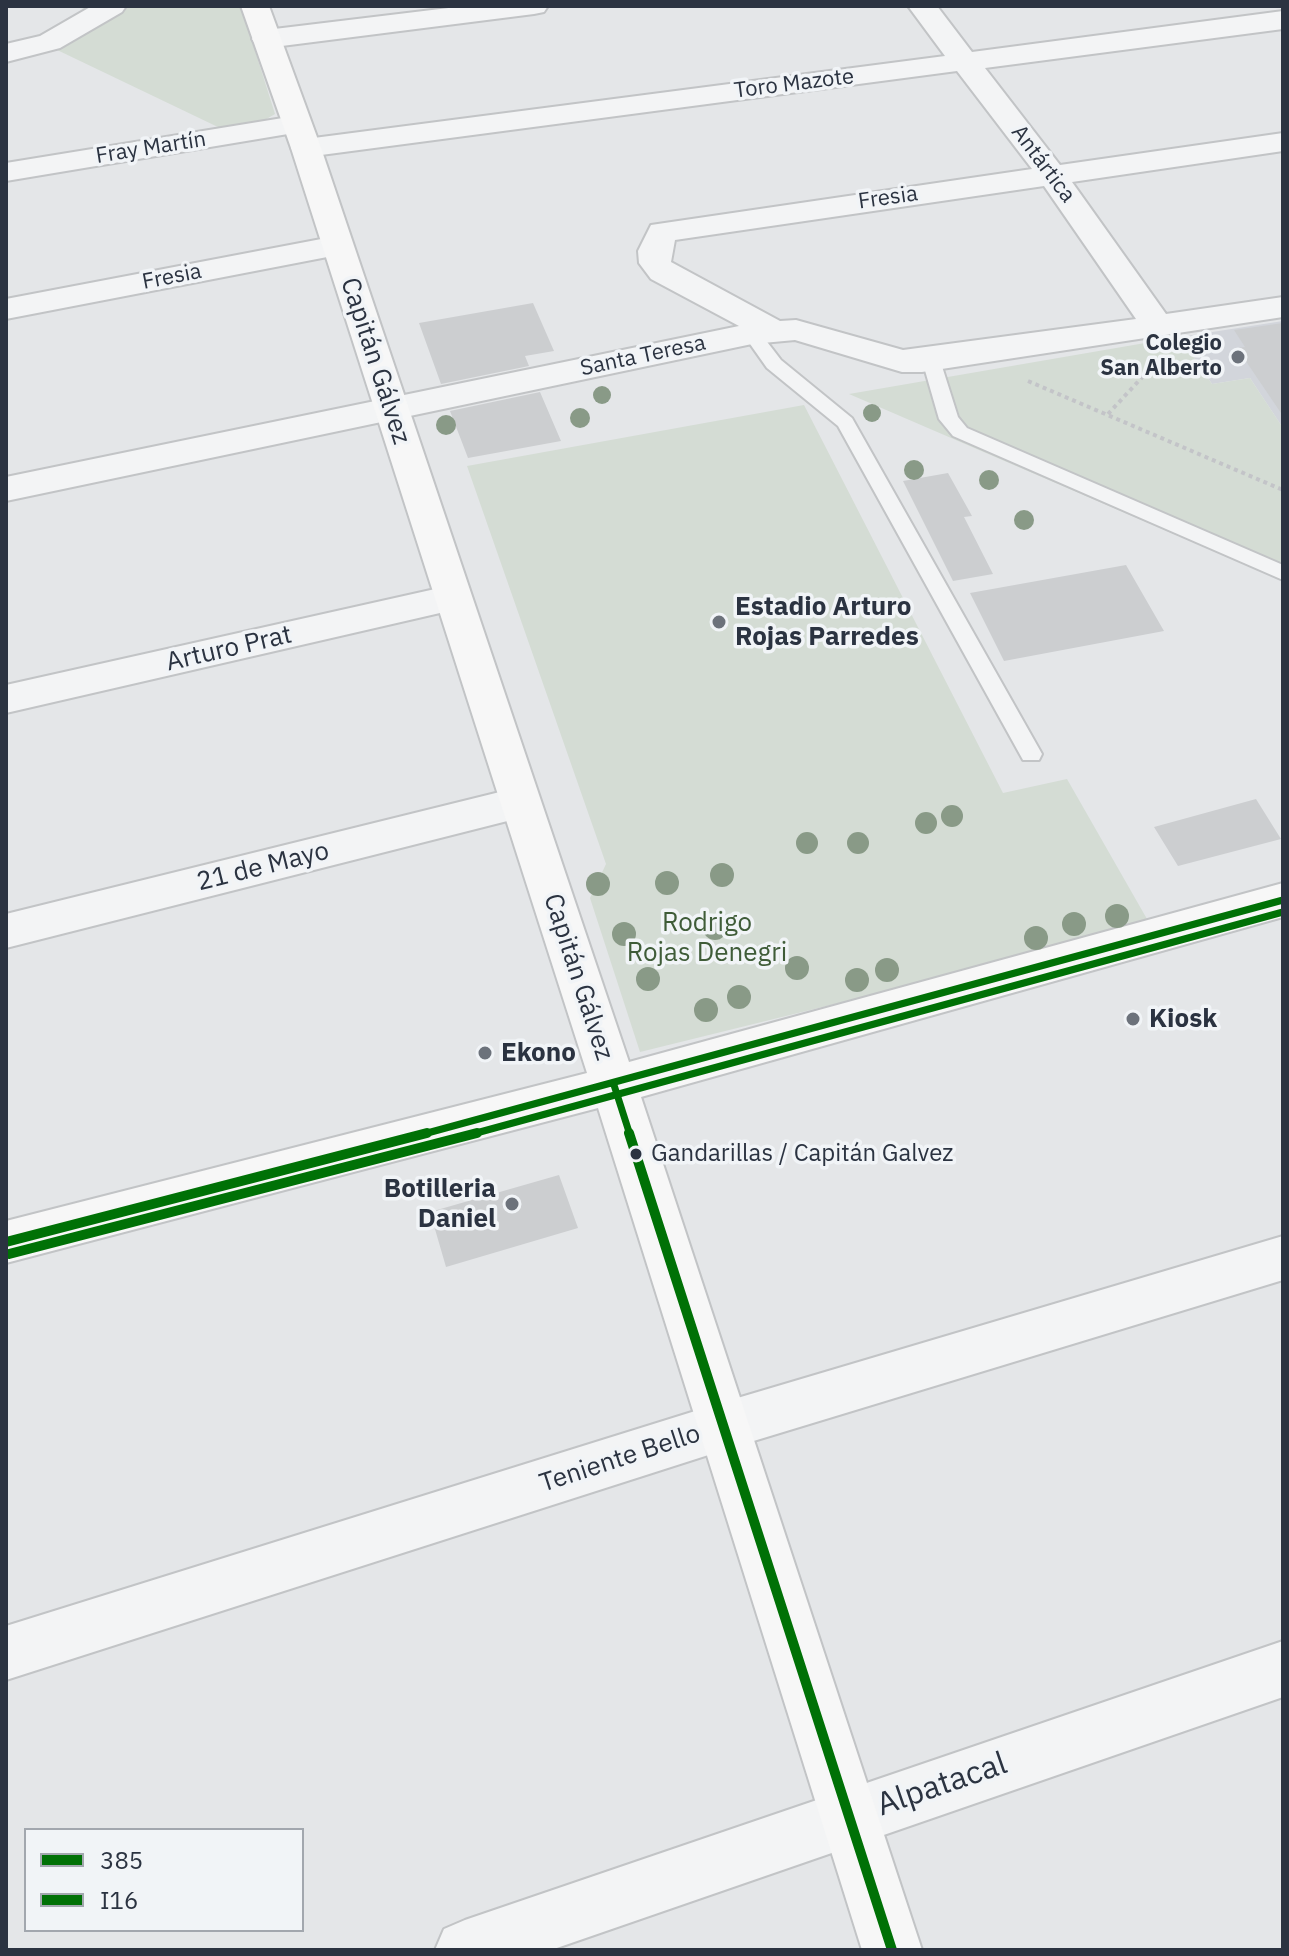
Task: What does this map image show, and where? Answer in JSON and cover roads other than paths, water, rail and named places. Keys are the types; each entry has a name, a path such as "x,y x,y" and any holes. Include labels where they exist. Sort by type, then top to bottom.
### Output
{"street":[{"path":"6,53 50,42 112,6"},
{"path":"261,22 534,6"},
{"name":"Antártica","path":"922,6 1052,175 1158,327"},
{"name":"Toro Mazote","path":"301,136 964,61 1283,20"},
{"name":"Capitán Gálvez","path":"261,22 614,1085 892,1950"},
{"name":"Fray Martín","path":"6,172 301,136"},
{"name":"Fresia","path":"762,332 662,272 655,263 654,251 662,232 1283,142"},
{"name":"Fresia","path":"6,309 337,246"},
{"name":"Santa Teresa","path":"6,489 762,332 816,333 902,361 931,360 1283,307"},
{"name":"Arturo Prat","path":"6,699 453,598"},
{"name":"21 de Mayo","path":"6,931 520,803"},
{"path":"6,1242 614,1085 1283,900"},
{"name":"Teniente Bello","path":"6,1653 724,1426 1283,1258"},
{"name":"Alpatacal","path":"465,1950 1283,1669"}],"lane":[{"path":"762,332 774,364 845,422 1031,754"},
{"path":"931,360 949,419 960,432 1283,573"}],"place":[{"name":"Colegio San Alberto","path":"1238,357"},
{"name":"Estadio Arturo Rojas Parredes","path":"719,622"},
{"name":"Kiosk","path":"1133,1019"},
{"name":"Ekono","path":"485,1053"},
{"name":"Gandarillas / Capitán Galvez","path":"636,1154"},
{"name":"Botilleria Daniel","path":"512,1204"}],"park label":[{"name":"Rodrigo Rojas Denegri","path":"707,938"}]}
